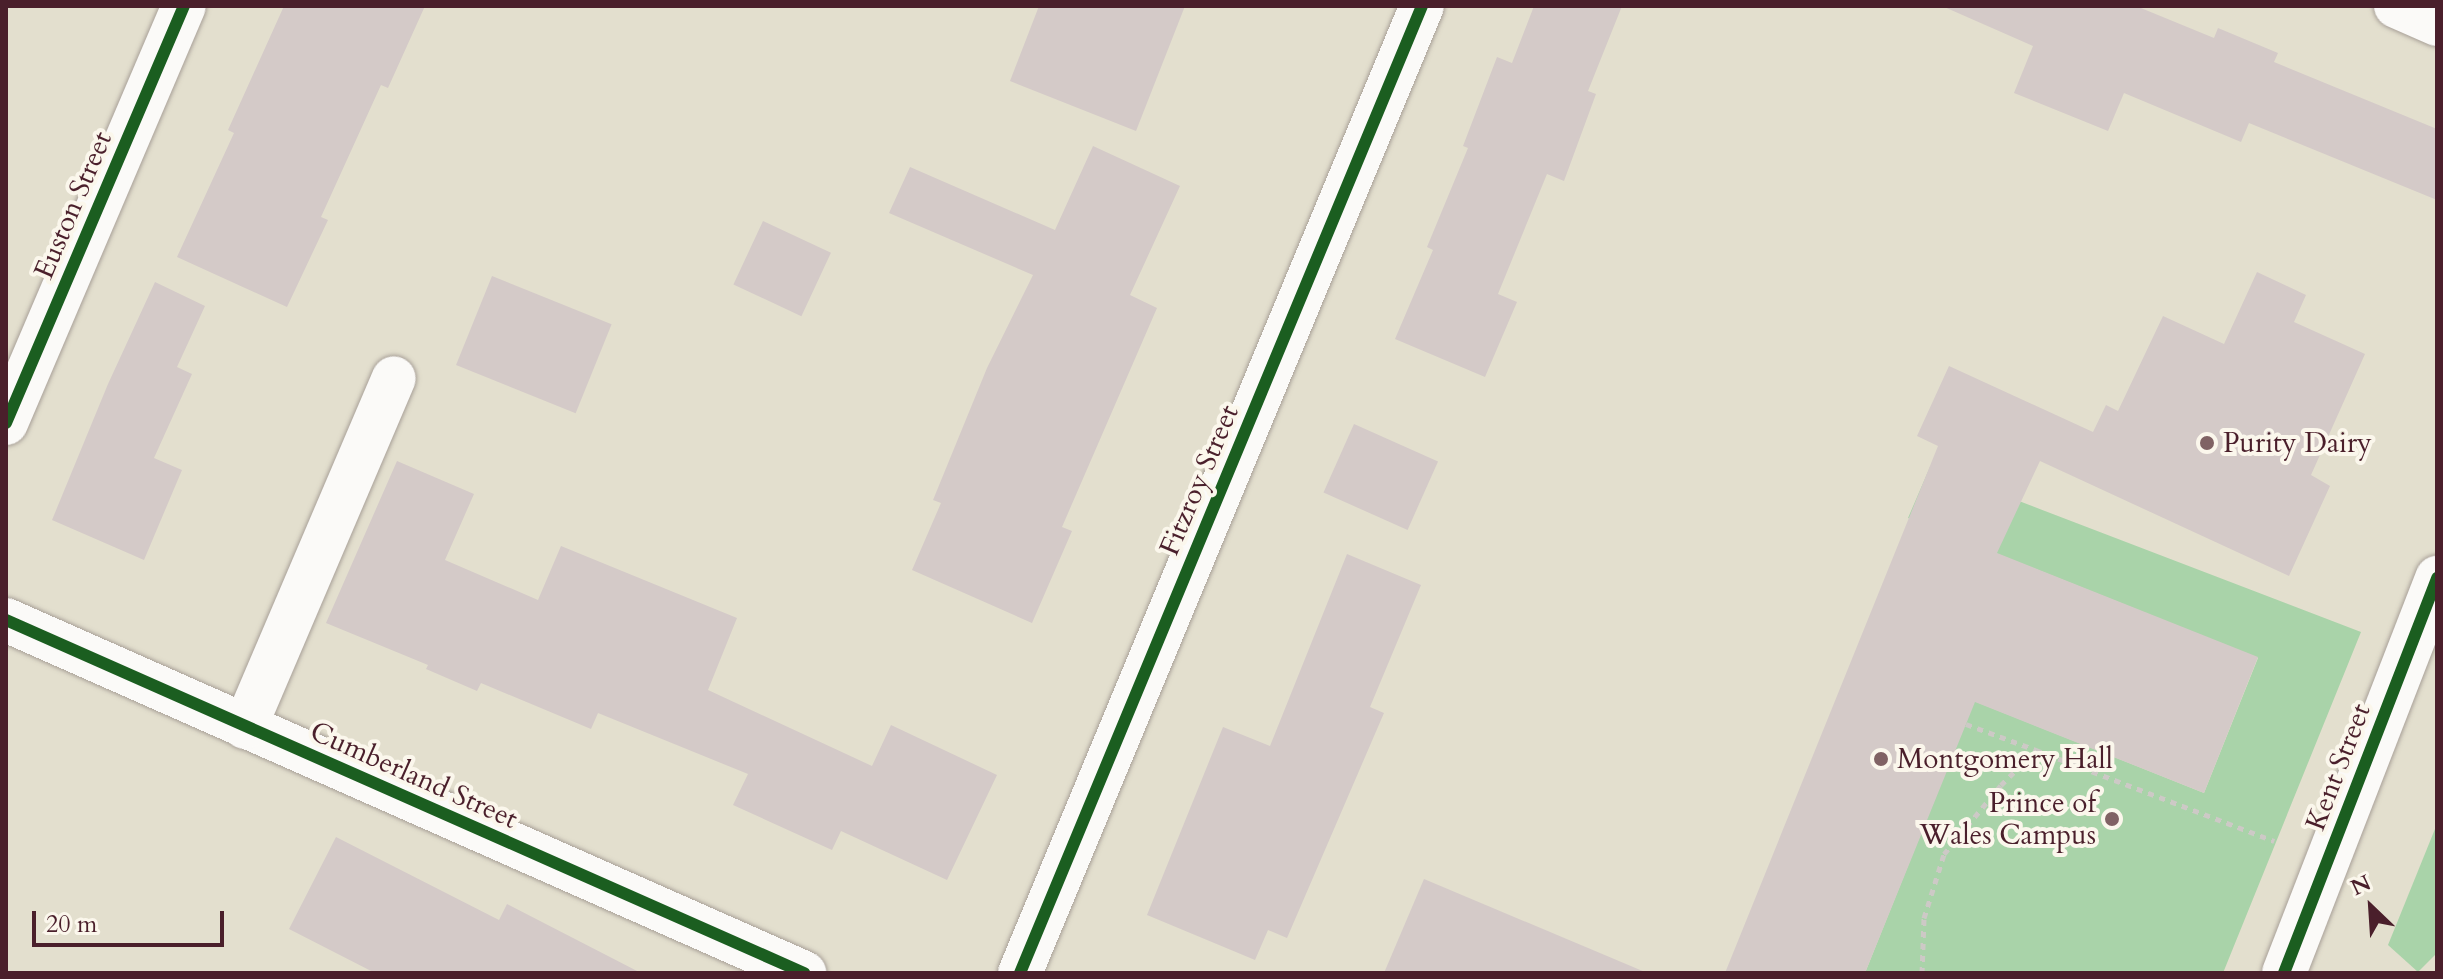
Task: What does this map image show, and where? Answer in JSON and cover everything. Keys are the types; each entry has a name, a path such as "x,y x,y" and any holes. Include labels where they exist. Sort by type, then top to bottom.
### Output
{"street":[{"name":"Euston Street","path":"6,423 184,6"},
{"name":"Fitzroy Street","path":"1020,973 1422,6"},
{"path":"2396,6 2437,24"},
{"path":"245,727 394,378"},
{"name":"Kent Street","path":"2284,973 2437,578"},
{"name":"Cumberland Street","path":"6,620 804,973"}],"path":[{"path":"1966,724 2276,842"},
{"path":"1922,973 1924,918 1944,854 2001,785 2036,750"}],"green space":[{"path":"1930,467 2361,632 2223,973 1865,973 1974,701 2204,793 2258,658 1908,518"},
{"path":"2437,824 2437,953 2418,972 2388,945"}],"building":[{"path":"284,6 425,6 388,88 381,85 321,217 328,220 287,307 177,257 234,133 228,130"},
{"path":"1039,6 1185,6 1136,131 1010,81"},
{"path":"1534,6 1622,6 1588,91 1596,94 1564,181 1547,174 1498,294 1517,302 1485,377 1395,339 1433,250 1427,247 1468,148 1463,146 1497,57 1512,63"},
{"path":"1942,6 2136,6 2214,38 2218,28 2278,53 2274,62 2437,129 2437,200 2249,123 2241,142 2124,93 2108,131 2014,93 2033,46"},
{"path":"1093,146 1180,186 1130,295 1157,308 1062,527 1072,531 1032,623 912,570 941,503 933,500 987,368 1033,275 889,213 910,167 1055,230"},
{"path":"763,221 831,253 801,316 733,284"},
{"path":"2257,272 2306,295 2294,322 2365,354 2311,475 2330,486 2289,576 2040,461 1997,553 2258,657 2204,793 1975,702 1865,973 1725,973 1938,446 1917,436 1949,366 2093,432 2106,405 2118,411 2163,316 2224,344"},
{"path":"492,276 612,324 576,413 456,365"},
{"path":"155,282 205,306 177,367 192,374 154,458 182,470 144,560 52,520 108,384"},
{"path":"1354,424 1438,461 1408,530 1323,493"},
{"path":"397,461 474,494 445,560 538,600 561,546 737,618 708,690 872,766 891,725 997,775 947,880 841,831 832,850 733,805 748,774 598,713 591,729 481,683 477,691 426,669 428,665 326,623"},
{"path":"1347,554 1421,585 1370,707 1384,713 1287,938 1268,930 1255,960 1147,915 1223,727 1270,746"},
{"path":"336,837 499,920 507,904 641,973 375,973 289,929"},
{"path":"1424,879 1645,972 1645,973 1384,973"}],"cycle path":[{"path":"6,423 184,6"},
{"path":"1020,973 1422,6"},
{"path":"2284,973 2437,578"},
{"path":"6,620 804,973"}],"place":[{"name":"Purity Dairy","path":"2207,443"},
{"name":"Montgomery Hall","path":"1881,759"},
{"name":"Prince of Wales Campus","path":"2112,819"}]}
